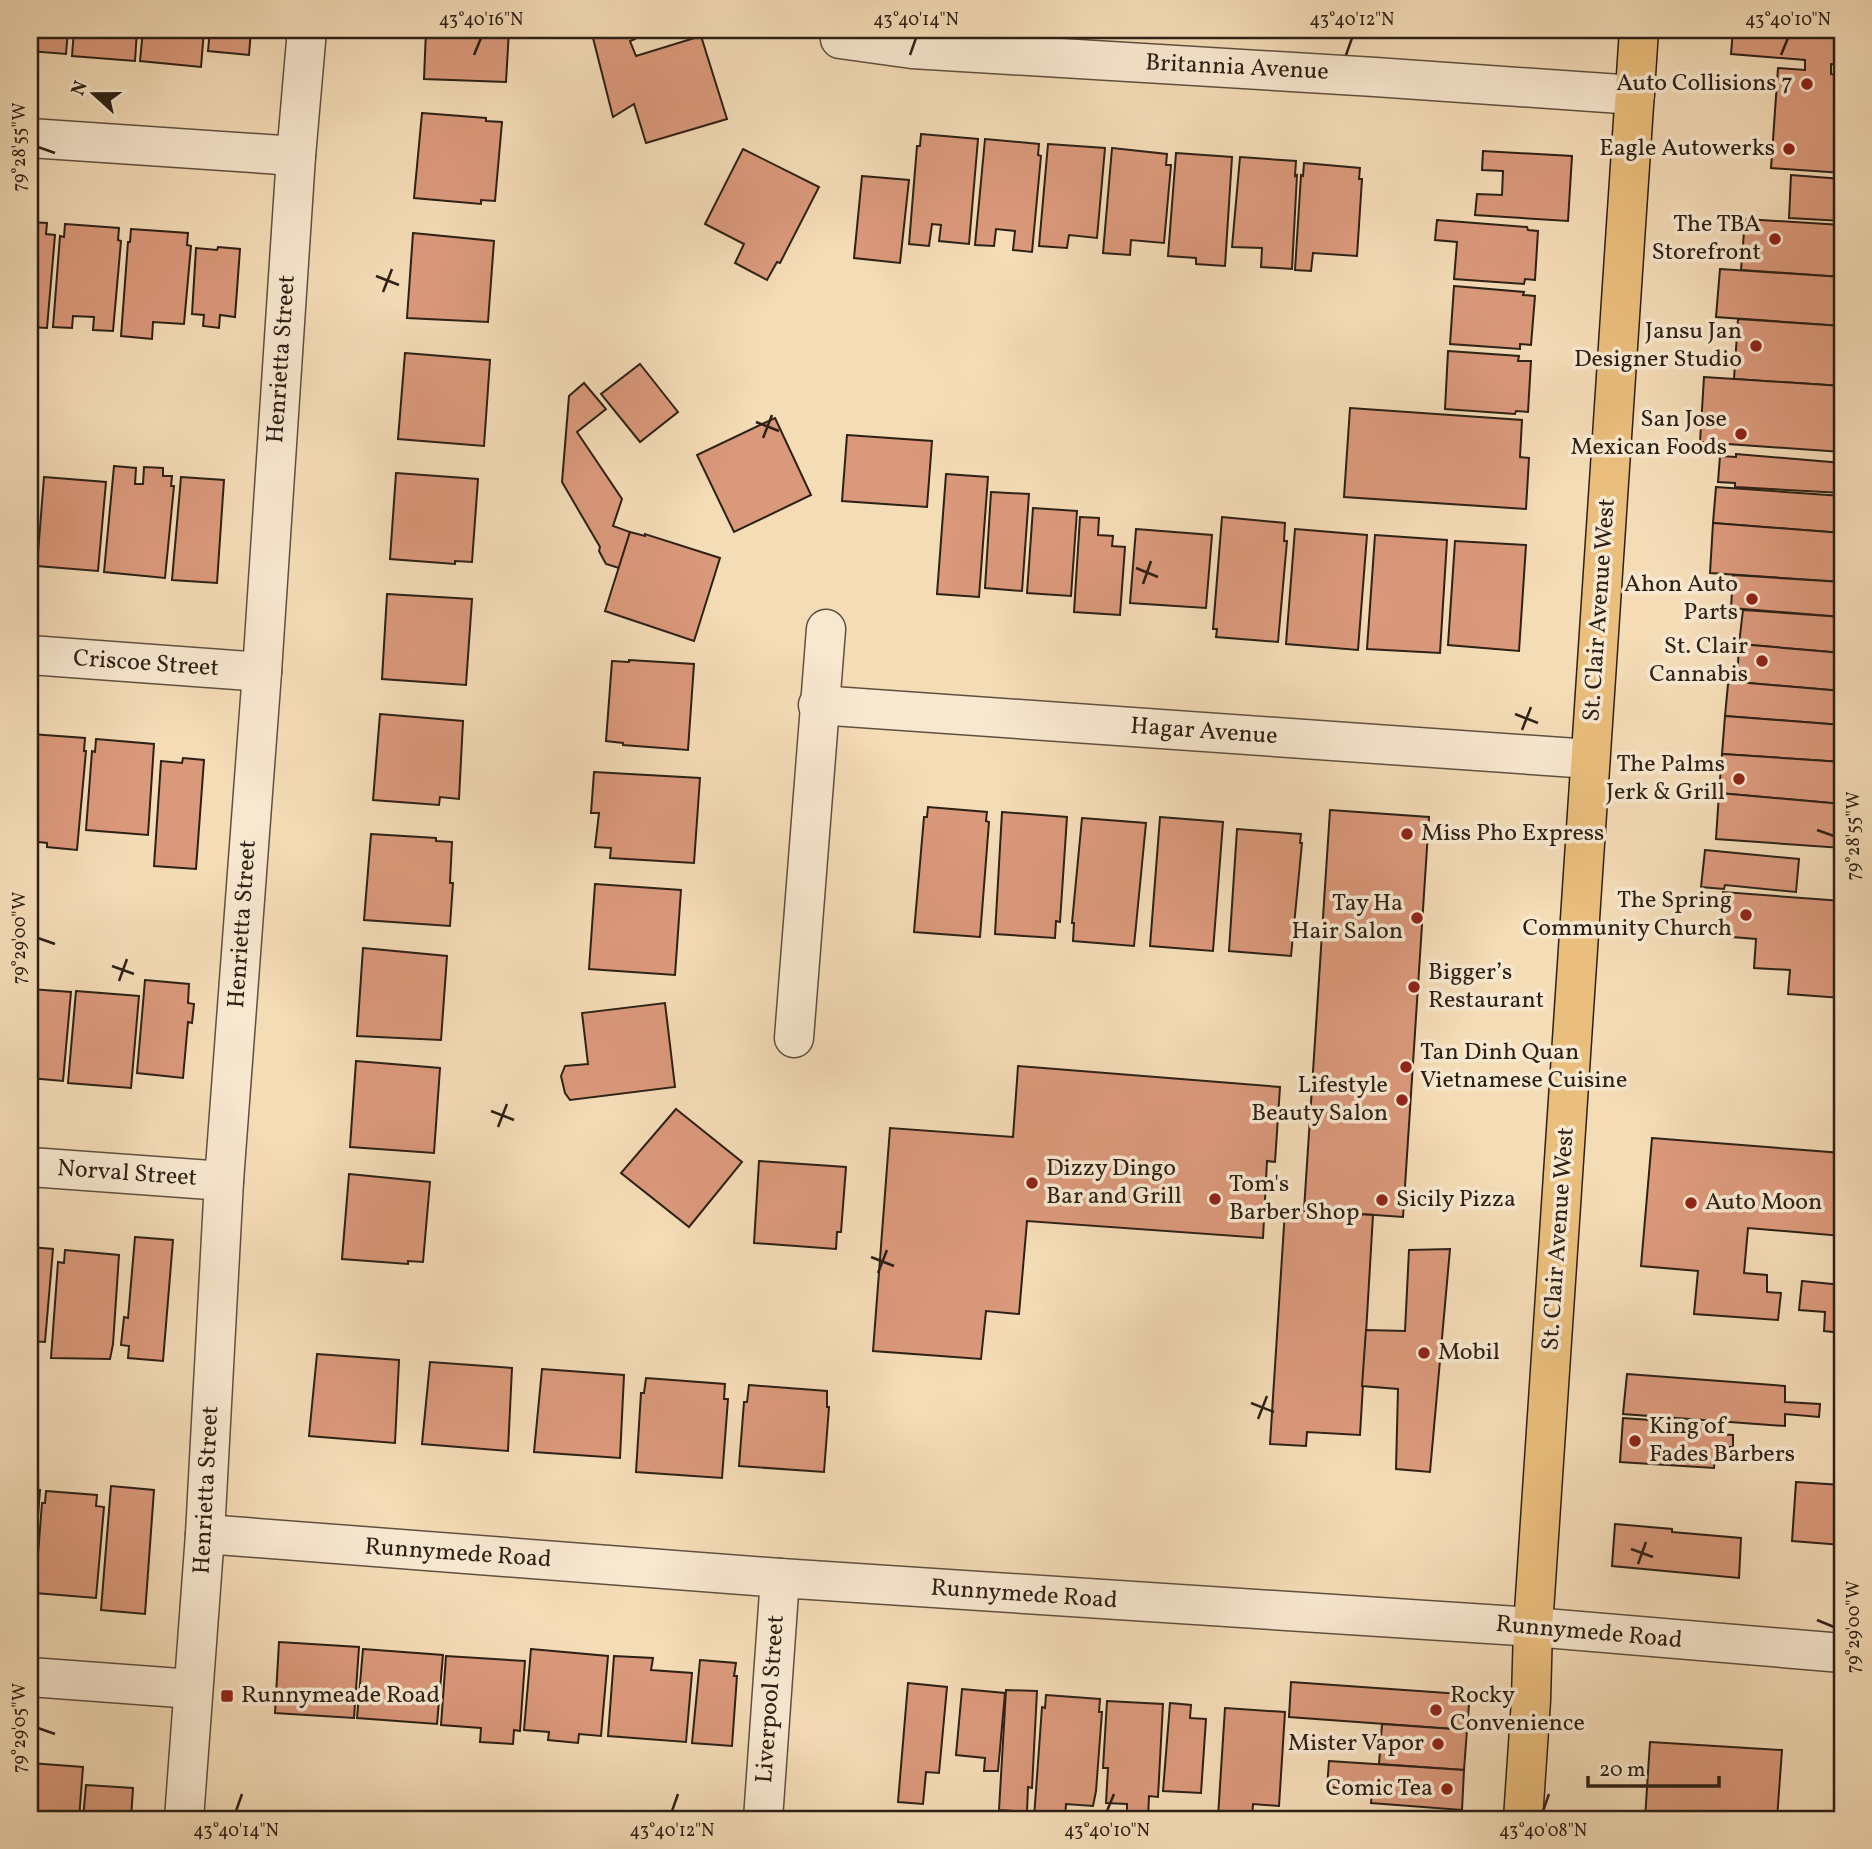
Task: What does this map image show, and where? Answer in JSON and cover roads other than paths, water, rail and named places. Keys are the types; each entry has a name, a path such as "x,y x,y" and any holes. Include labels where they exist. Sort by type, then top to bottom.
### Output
{"main road":[{"name":"St. Clair Avenue West","path":"1523,1819 1533,1627 1639,30"}],"street":[{"name":"Henrietta Street","path":"184,1819 205,1534 224,1181 307,30"},
{"name":"Britannia Avenue","path":"839,39 912,49 1634,95"},
{"path":"30,138 296,156"},
{"path":"794,1038 826,629"},
{"name":"Criscoe Street","path":"30,655 262,672"},
{"name":"Hagar Avenue","path":"818,705 1590,759"},
{"name":"Norval Street","path":"30,1167 224,1181"},
{"name":"Runnymede Road","path":"205,1534 780,1578 1533,1627 1842,1653"},
{"name":"Liverpool Street","path":"763,1819 780,1578"},
{"path":"30,1677 193,1689"}],"place":[{"name":"Auto Collisions 7","path":"1807,84"},
{"name":"Eagle Autowerks","path":"1789,149"},
{"name":"The TBA Storefront","path":"1775,239"},
{"name":"Jansu Jan Designer Studio","path":"1756,346"},
{"name":"San Jose Mexican Foods","path":"1741,434"},
{"name":"Ahon Auto Parts","path":"1752,599"},
{"name":"St. Clair Cannabis","path":"1762,661"},
{"name":"The Palms Jerk & Grill","path":"1739,779"},
{"name":"Miss Pho Express","path":"1407,834"},
{"name":"The Spring Community Church","path":"1746,915"},
{"name":"Tay Ha Hair Salon","path":"1417,918"},
{"name":"Bigger’s Restaurant","path":"1414,987"},
{"name":"Tan Dinh Quan Vietnamese Cuisine","path":"1406,1067"},
{"name":"Lifestyle Beauty Salon","path":"1402,1100"},
{"name":"Dizzy Dingo Bar and Grill","path":"1032,1183"},
{"name":"Tom's Barber Shop","path":"1215,1199"},
{"name":"Sicily Pizza","path":"1382,1200"},
{"name":"Auto Moon","path":"1691,1203"},
{"name":"Mobil","path":"1424,1353"},
{"name":"King of Fades Barbers","path":"1635,1441"},
{"name":"Runnymeade Road","path":"227,1696"},
{"name":"Rocky Convenience","path":"1436,1710"},
{"name":"Mister Vapor","path":"1438,1744"},
{"name":"Comic Tea","path":"1447,1789"}]}
